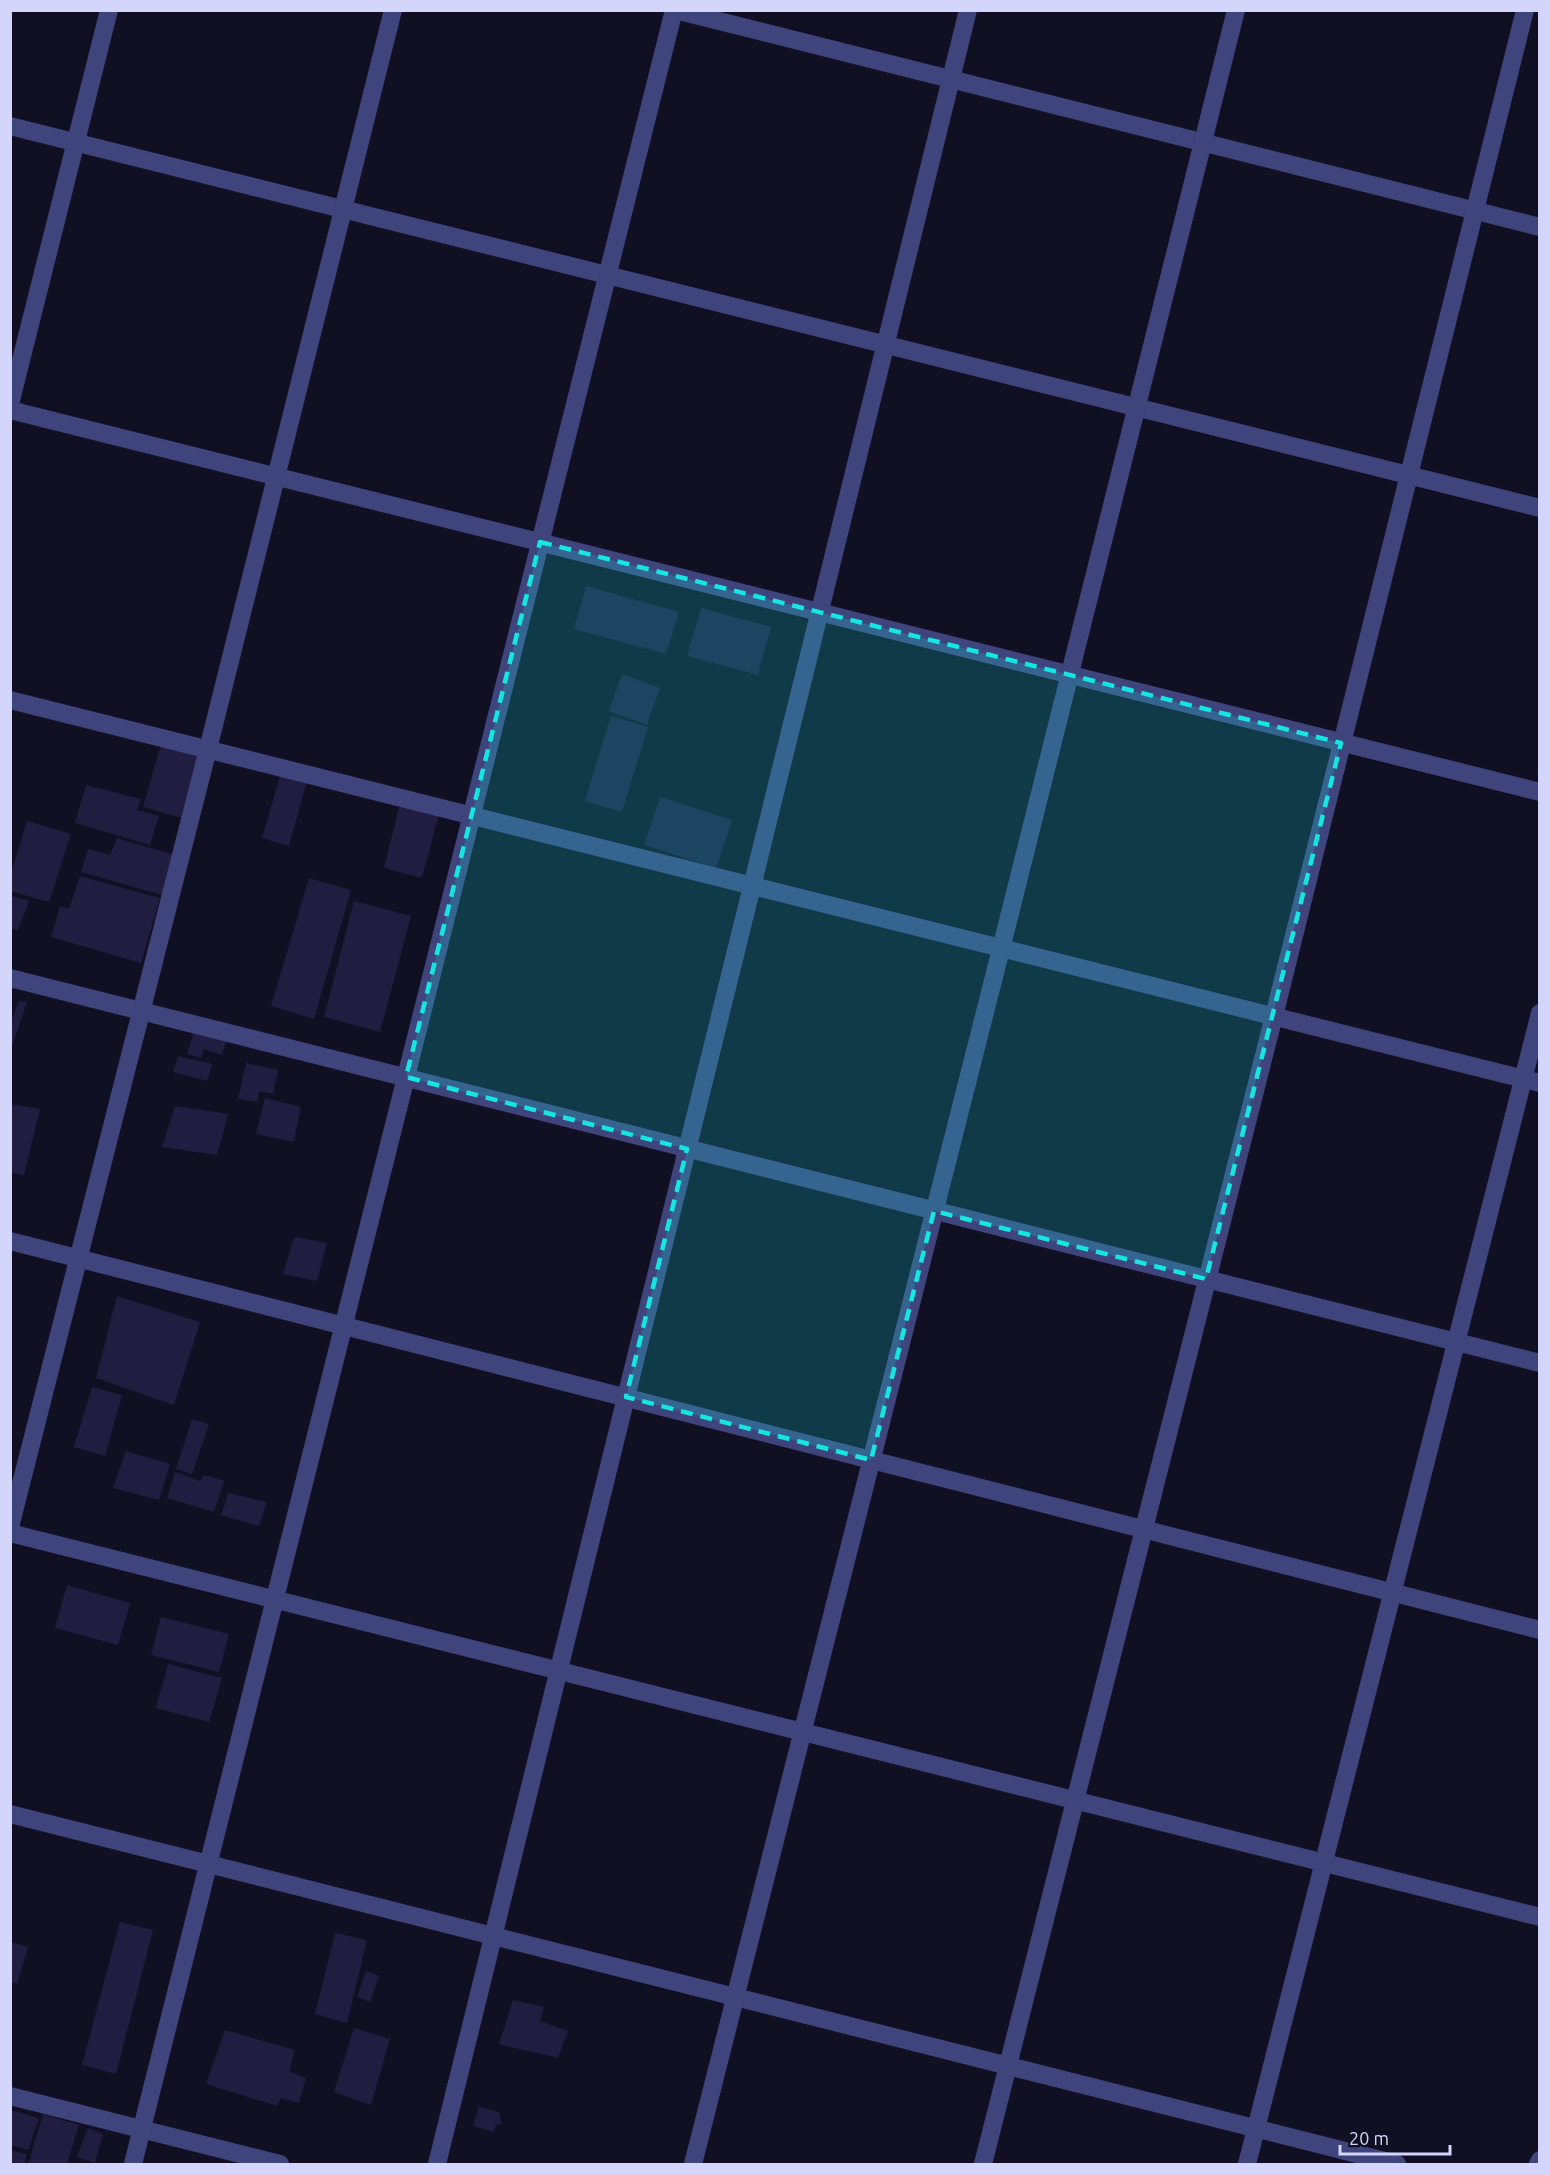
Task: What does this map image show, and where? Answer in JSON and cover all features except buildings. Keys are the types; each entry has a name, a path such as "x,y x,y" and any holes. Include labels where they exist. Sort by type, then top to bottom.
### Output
{"street":[{"path":"10,404 109,10"},
{"path":"10,1527 393,10"},
{"path":"134,2164 674,10 1539,227"},
{"path":"437,2164 968,10"},
{"path":"693,2164 1236,10"},
{"path":"983,2164 1526,10"},
{"path":"10,126 1539,508"},
{"path":"10,410 1539,792"},
{"path":"10,700 1531,1081"},
{"path":"10,978 1539,1363"},
{"path":"1247,2164 1455,1342 1531,1081 1539,1013"},
{"path":"10,1241 1539,1630"},
{"path":"10,1533 1539,1917"},
{"path":"10,1814 1397,2164"},
{"path":"10,2096 280,2164"},
{"path":"1538,2164 1539,2160"}],"highlighted area":[{"path":"540,542 1341,743 1206,1279 934,1211 871,1460 626,1397 687,1149 406,1077"}]}
